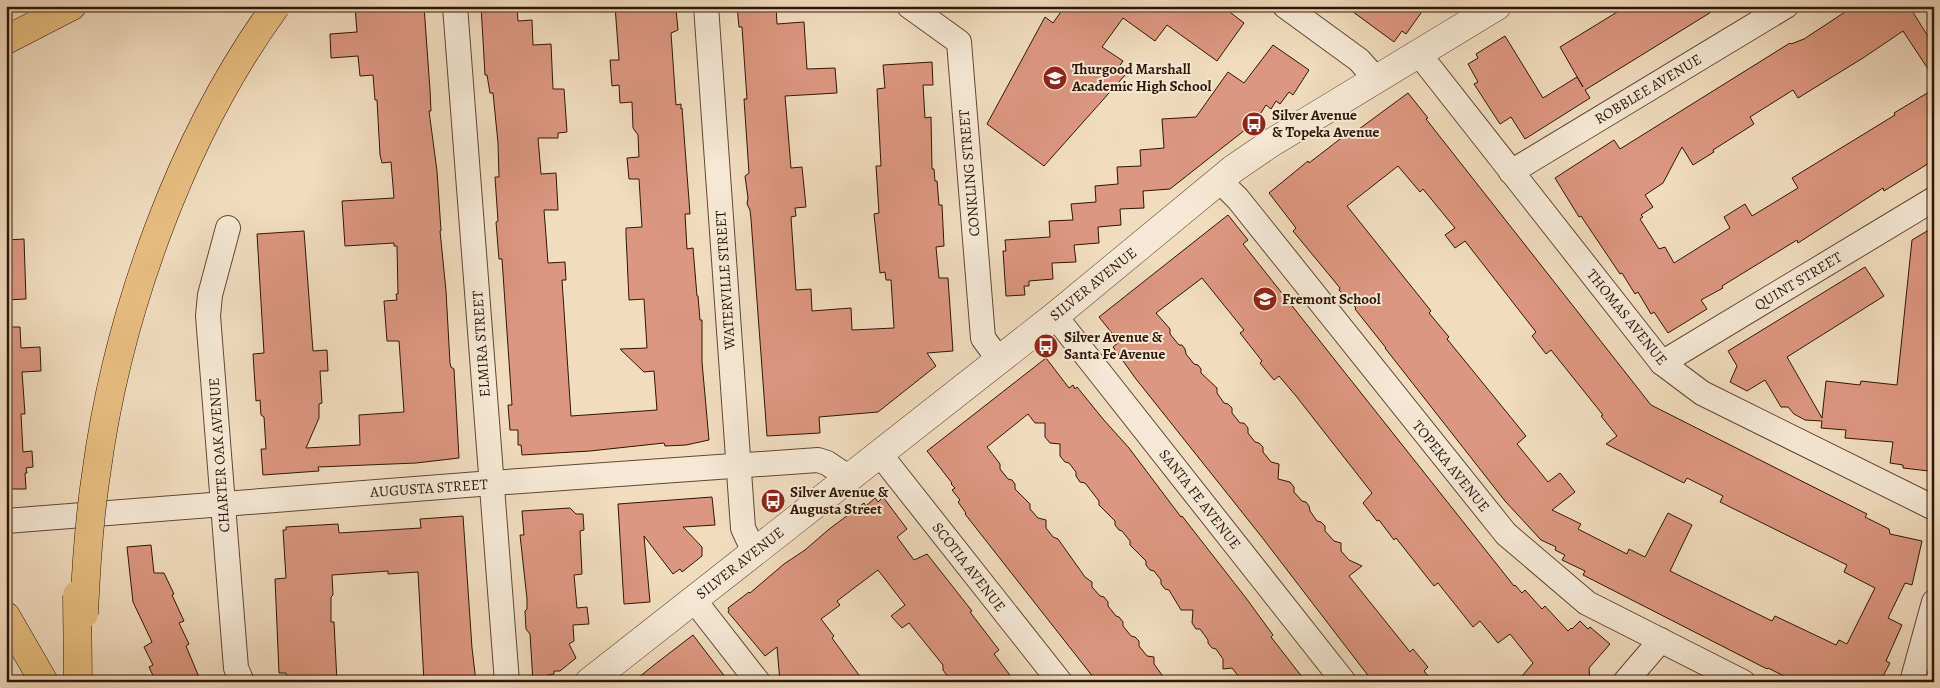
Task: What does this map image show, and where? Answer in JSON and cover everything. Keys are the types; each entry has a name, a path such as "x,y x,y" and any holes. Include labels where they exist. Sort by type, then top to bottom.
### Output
{"main road":[{"path":"6,40 72,6"},
{"path":"78,682 76,613 79,544 98,406 115,338 159,207 186,145 219,81 266,6"},
{"path":"86,682 84,614 88,542 96,474 107,409 123,340 142,276 167,208 194,147 226,86 260,28 276,6"},
{"path":"6,616 44,682"}],"street":[{"name":"ELMIRA STREET","path":"455,6 507,682"},
{"name":"WATERVILLE STREET","path":"706,6 743,528 754,552"},
{"name":"CONKLING STREET","path":"909,6 958,42 983,338 999,360"},
{"path":"1284,6 1359,60 1375,78"},
{"name":"SILVER AVENUE","path":"589,682 1055,316 1219,180 1271,142 1496,6"},
{"name":"ROBBLEE AVENUE","path":"1511,172 1786,6"},
{"name":"THOMAS AVENUE","path":"1419,54 1662,363 1702,393 1934,508"},
{"name":"TOPEKA AVENUE","path":"1219,180 1238,199 1506,534 1587,603 1744,682"},
{"name":"QUINT STREET","path":"1662,363 1934,199"},
{"name":"CHARTER OAK AVENUE","path":"228,228 210,294 208,316 236,668 242,682"},
{"name":"SANTA FE AVENUE","path":"1055,316 1344,682"},
{"name":"SCOTIA AVENUE","path":"879,453 1060,682"},
{"name":"AUGUSTA STREET","path":"6,521 222,503 818,460 827,463 848,477"},
{"path":"694,600 758,682"},
{"path":"1912,682 1934,602"},
{"path":"1625,682 1661,640"}],"building":[{"path":"424,6 431,111 429,111 437,171 450,363 454,369 459,458 416,463 318,467 319,471 263,475 261,449 266,449 264,417 261,415 260,400 256,401 253,354 264,353 257,234 304,231 313,351 327,350 328,371 320,371 322,403 319,404 319,418 306,448 360,445 359,415 404,412 399,341 387,341 384,301 397,300 397,246 394,246 394,243 345,246 342,201 394,198 391,162 382,163 380,155 377,100 375,100 373,75 360,76 358,56 331,58 330,34 357,32 355,7"},
{"path":"481,6 517,6 518,21 532,20 533,45 551,44 553,89 564,89 567,132 558,133 558,138 538,138 541,174 556,173 558,210 544,210 548,263 565,262 566,280 562,280 571,416 657,410 654,371 644,372 620,349 647,348 644,299 629,300 626,235 626,228 642,227 639,179 629,179 627,158 639,157 638,135 633,128 632,102 620,103 619,85 612,86 610,60 619,60 615,6 673,6 673,9 676,9 678,30 671,33 676,105 681,104 682,108 690,214 685,214 687,249 693,248 700,320 702,320 702,362 709,440 686,445 665,446 664,443 590,451 522,455 521,445 518,445 518,430 510,430 508,405 512,405 502,259 499,259 496,222 498,221 495,177 499,177 498,143 493,93 490,93 487,75 485,75"},
{"path":"737,6 776,6 777,24 804,22 807,69 835,68 837,93 785,96 791,168 802,167 806,207 795,208 796,216 791,217 796,290 811,289 812,311 851,308 852,330 894,328 891,280 886,280 885,272 880,273 874,214 879,213 876,166 881,166 877,89 885,88 883,65 932,62 933,85 923,85 925,118 931,117 932,169 934,169 935,181 937,181 939,205 942,205 944,246 936,247 939,278 948,278 953,351 927,353 936,366 878,412 819,417 820,433 767,436 751,219 747,204 745,176 749,173 744,99 747,99 742,27 739,27"},
{"name":"Thurgood Marshall Academic High School","path":"1065,6 1222,6 1244,23 1217,61 1167,25 1155,41 1123,18 1102,47 1123,61 1118,68 1126,74 1044,166 987,124 1045,17 1053,23"},
{"path":"1345,6 1426,6 1406,34 1402,31 1394,42"},
{"path":"1627,6 1721,6 1585,90 1590,98 1525,139 1511,117 1500,124 1474,84 1478,82 1468,64 1478,58 1476,54 1505,36 1543,98 1577,77 1583,87 1560,47"},
{"path":"1842,6 1909,6 1934,46 1934,78 1903,31 1798,98 1793,90 1750,117 1754,124 1693,165 1682,147 1663,183 1645,195 1653,207 1641,215 1643,217 1640,219 1659,249 1665,247 1674,263 1730,228 1724,217 1745,204 1752,216 1798,188 1792,178 1934,89 1934,160 1884,191 1883,188 1798,243 1797,240 1722,286 1723,288 1701,300 1707,309 1668,333 1654,312 1651,314 1638,292 1635,294 1622,273 1620,274 1581,216 1579,217 1555,178 1614,140 1620,149 1790,43 1804,39 1845,12"},
{"path":"1273,45 1309,70 1293,95 1289,92 1280,104 1276,101 1271,109 1266,105 1255,122 1170,189 1143,191 1144,208 1120,209 1121,225 1098,227 1099,243 1074,245 1076,262 1052,263 1053,279 1029,281 1029,286 1024,286 1025,295 1006,296 1003,251 1006,251 1005,240 1050,237 1049,221 1073,220 1071,204 1096,202 1095,186 1118,184 1117,167 1141,166 1140,150 1164,148 1162,119 1196,117 1228,72 1244,83"},
{"path":"1408,93 1428,118 1426,119 1651,405 1867,514 1865,517 1889,529 1890,534 1922,541 1912,585 1905,583 1888,618 1902,625 1886,661 1890,663 1880,682 1796,682 1583,575 1585,571 1562,560 1565,555 1555,550 1556,547 1541,540 1505,501 1356,308 1339,290 1340,288 1293,231 1296,228 1269,193 1308,161 1309,163 1353,129 1355,132","holes":["1398,166 1420,192 1423,189 1455,228 1445,235 1455,248 1465,241 1536,332 1532,336 1546,354 1551,350 1603,415 1601,416 1617,436 1606,444 1684,483 1687,478 1723,496 1720,502 1847,565 1844,572 1875,588 1847,644 1839,640 1836,645 1775,616 1772,621 1670,571 1692,525 1668,513 1645,557 1629,549 1627,554 1578,529 1581,524 1552,510 1575,492 1560,473 1548,482 1517,444 1526,436 1447,339 1449,337 1429,313 1431,311 1347,206"]},
{"path":"1228,215 1248,240 1243,244 1514,586 1522,593 1525,590 1542,609 1545,606 1568,631 1580,621 1610,644 1589,668 1590,682 1517,682 1533,663 1510,634 1498,643 1480,621 1473,627 1438,583 1434,586 1396,538 1394,540 1379,520 1377,521 1363,503 1372,493 1279,376 1274,380 1260,363 1262,361 1240,333 1244,330 1202,278 1156,313 1170,329 1170,334 1185,349 1186,354 1194,364 1198,365 1201,369 1201,373 1217,388 1217,393 1224,403 1232,408 1232,413 1240,423 1244,423 1248,428 1248,433 1255,442 1263,447 1263,452 1271,462 1279,464 1278,479 1290,482 1294,487 1294,492 1302,501 1306,502 1317,521 1325,526 1325,531 1334,541 1341,543 1341,551 1349,560 1362,566 1349,576 1410,652 1413,649 1428,667 1424,671 1433,682 1373,682 1261,536 1136,379 1113,347 1119,342 1099,317"},
{"path":"1934,227 1934,424 1929,471 1903,468 1903,465 1890,463 1893,442 1845,438 1846,430 1821,428 1822,421 1805,420 1794,414 1788,407 1781,407 1765,380 1747,391 1730,382 1737,366 1728,351 1865,267 1884,296 1787,357 1822,418 1826,381 1860,385 1861,381 1897,385 1912,240"},
{"path":"24,239 26,299 6,300 6,240"},
{"path":"6,327 20,327 21,348 40,347 41,371 22,372 25,414 21,414 23,452 32,451 33,467 26,468 26,489 6,489"},
{"path":"1046,358 1069,388 1073,385 1075,389 1077,387 1129,448 1246,598 1273,635 1271,637 1306,682 1243,682 1232,668 1223,669 1223,659 1216,649 1212,648 1208,643 1200,629 1196,629 1192,623 1193,610 1181,610 1169,590 1165,589 1154,571 1150,570 1146,565 1146,561 1130,545 1130,541 1115,525 1115,521 1099,505 1099,501 1085,483 1080,482 1076,472 1069,463 1065,462 1060,456 1060,444 1050,443 1045,437 1045,423 1035,423 1028,414 987,447 1000,464 1000,469 1015,484 1015,489 1030,504 1030,509 1038,518 1046,520 1046,528 1053,537 1058,539 1085,577 1092,582 1092,587 1108,602 1108,606 1123,622 1123,626 1131,636 1139,641 1139,646 1147,656 1154,657 1154,664 1167,682 1097,682 965,514 958,502 960,500 952,490 955,488 952,483 927,451"},
{"path":"712,497 715,525 683,527 702,547 702,556 682,572 680,569 673,574 644,536 650,602 624,604 618,504"},
{"path":"883,497 907,529 897,537 914,560 927,554 972,611 970,612 999,650 994,654 1015,682 952,682 943,670 943,665 909,623 902,628 891,616 905,605 878,570 837,601 840,605 821,619 834,636 832,638 864,682 780,682 777,647 765,656 728,612 728,608 750,593 784,564 805,550 864,503 866,506 875,498 878,502"},
{"path":"570,508 576,514 583,514 584,530 580,531 582,574 574,575 577,608 587,607 589,624 573,625 574,641 569,644 576,658 560,671 554,671 554,674 548,675 543,682 533,682 530,634 526,629 525,611 527,609 527,599 520,535 524,535 522,511"},
{"path":"463,516 476,682 424,682 418,572 388,574 388,571 332,575 331,622 334,622 337,682 287,682 286,673 279,673 275,579 286,578 283,530 286,530 286,527 338,524 339,533 421,528 420,519"},
{"path":"151,545 154,573 164,573 174,594 172,595 184,621 179,623 189,644 186,646 201,682 156,682 149,667 153,665 144,647 152,642 133,602 127,547"},
{"path":"693,635 729,682 633,682 654,665"}],"place":[{"name":"Thurgood Marshall Academic High School","path":"1055,78"},
{"name":"Silver Avenue & Topeka Avenue","path":"1254,124"},
{"name":"Fremont School","path":"1265,299"},
{"name":"Silver Avenue & Santa Fe Avenue","path":"1046,346"},
{"name":"Silver Avenue & Augusta Street","path":"773,501"}]}
